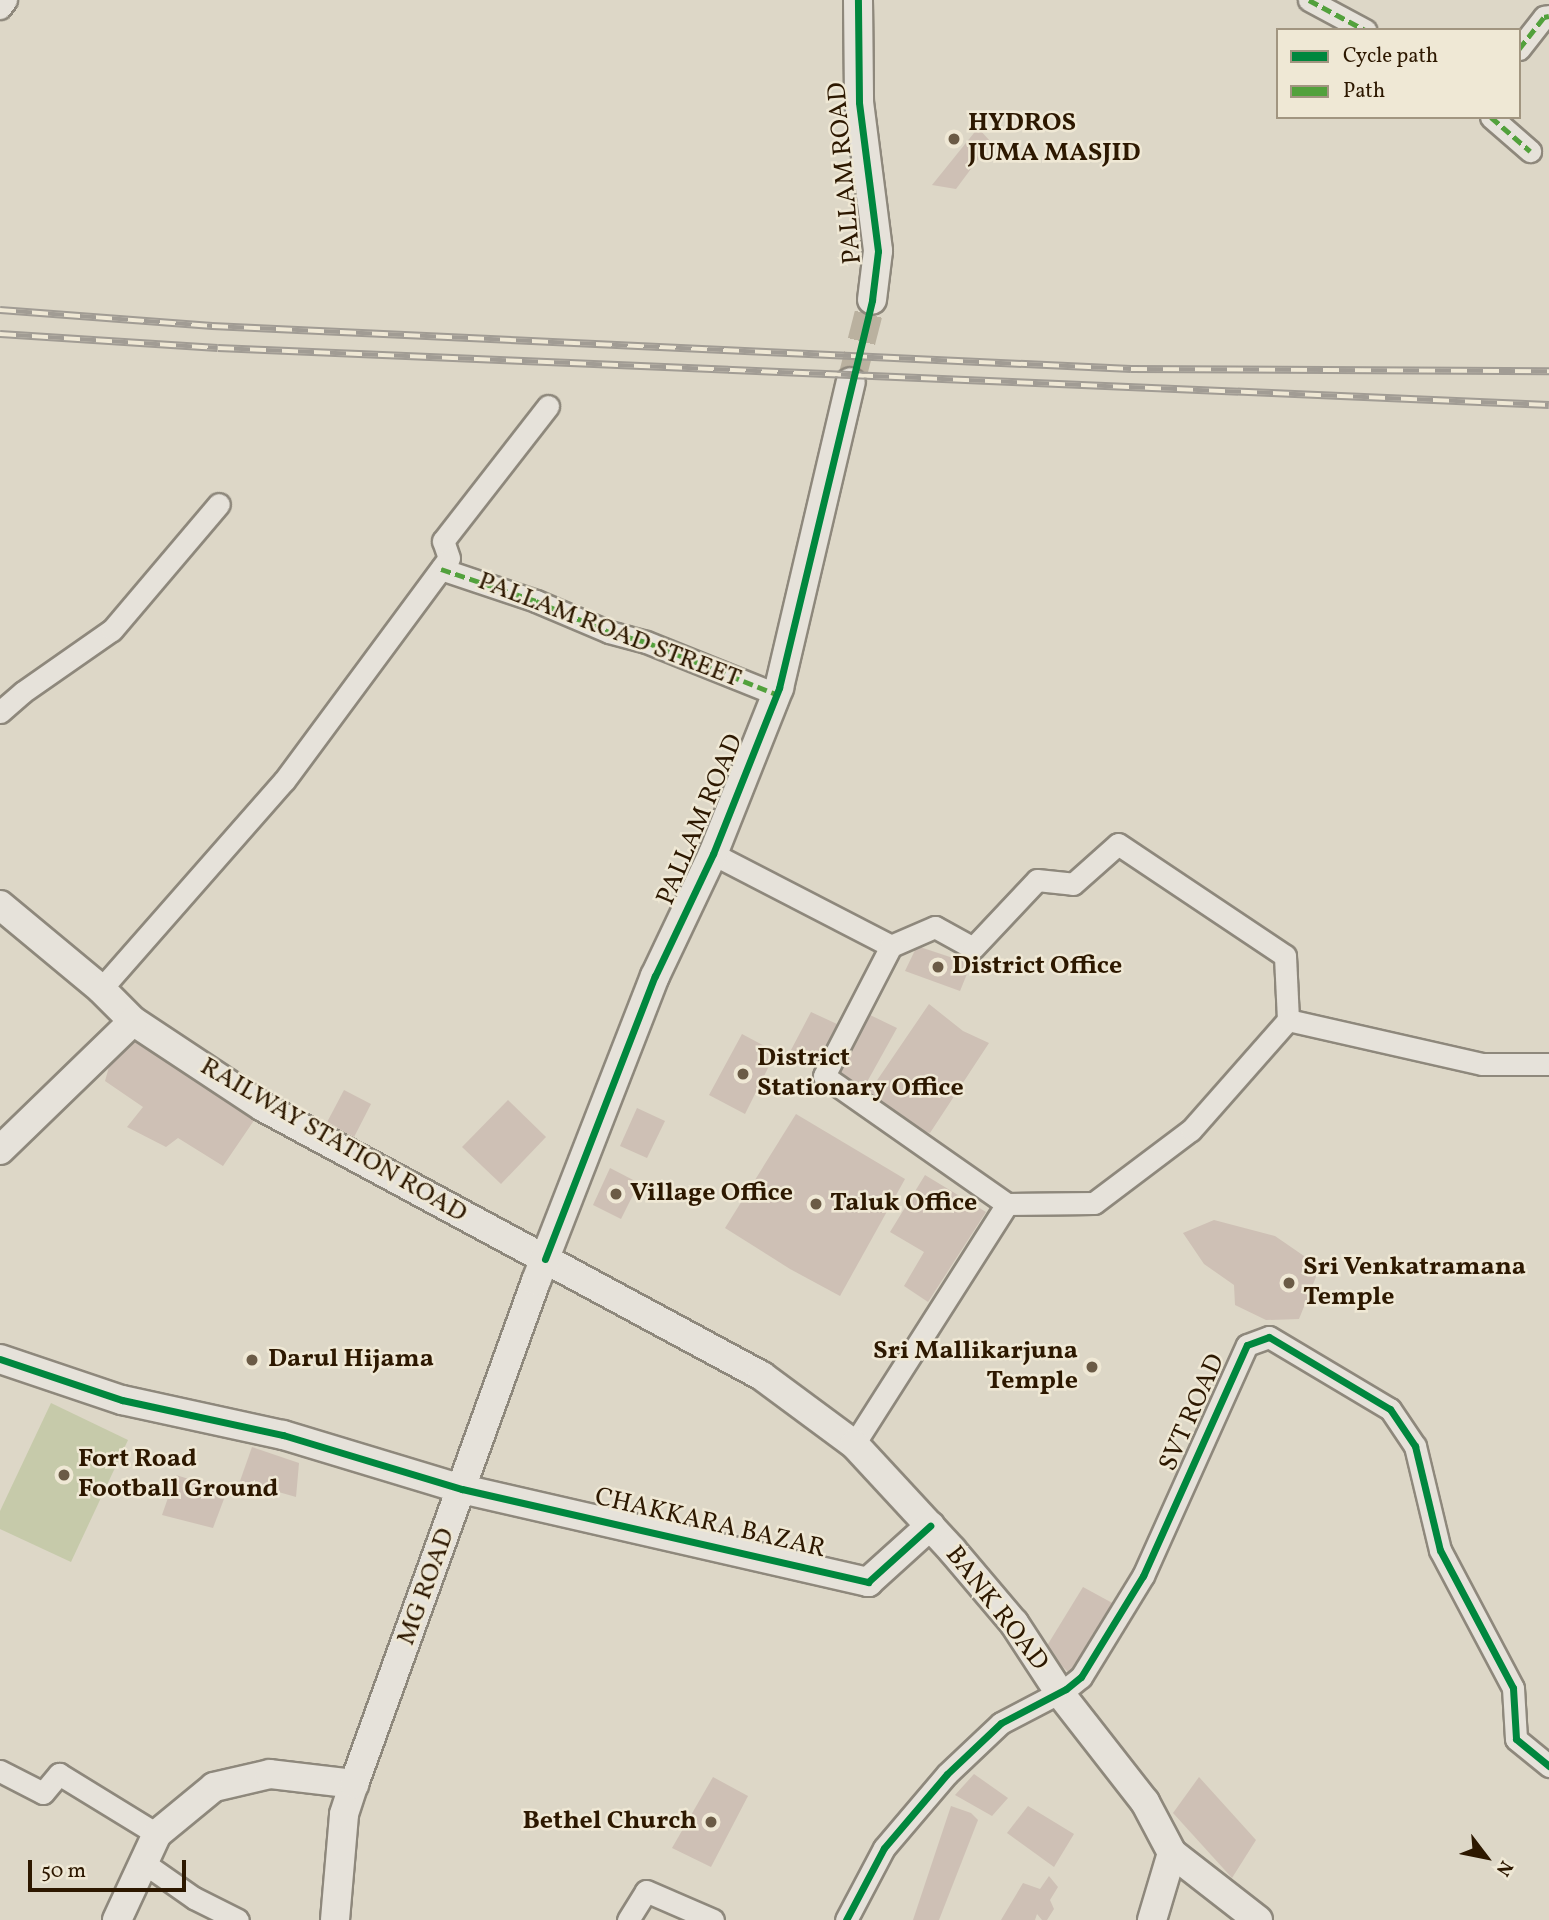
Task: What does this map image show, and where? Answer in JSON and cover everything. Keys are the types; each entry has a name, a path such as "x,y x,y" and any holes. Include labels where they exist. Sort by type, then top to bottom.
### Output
{"street":[{"path":"0,8 6,0"},
{"name":"PALLAM ROAD","path":"858,0 859,102 878,251 872,300"},
{"path":"1309,0 1361,28"},
{"path":"1521,46 1544,17 1549,16"},
{"path":"1493,119 1530,151"},
{"name":"PALLAM ROAD","path":"545,1259 655,976 713,854 776,694 851,382"},
{"path":"101,989 284,780 449,558 443,541 548,407"},
{"path":"0,712 23,692 112,630 219,504"},
{"name":"PALLAM ROAD STREET","path":"441,569 536,601 609,632 646,642 776,694"},
{"path":"1118,844 1285,956 1288,1020 1191,1130 1094,1203 1007,1204 824,1076 891,946 934,927 973,948 1037,880 1073,884 1118,844"},
{"path":"713,854 891,946"},
{"name":"RAILWAY STATION ROAD","path":"5,917 101,989 133,1021 264,1107 545,1259"},
{"path":"1288,1020 1482,1064 1549,1064"},
{"path":"0,1150 133,1021"},
{"path":"854,1444 1007,1204"},
{"name":"BANK ROAD","path":"545,1259 762,1376 854,1444 930,1526 1013,1623 1059,1692 1144,1802 1172,1853 1258,1920"},
{"name":"MG ROAD","path":"335,1920 344,1814 545,1259"},
{"name":"SVT ROAD","path":"1059,1692 1081,1677 1143,1576 1247,1345 1269,1337 1390,1409 1415,1446 1440,1550 1513,1688 1516,1739 1549,1766"},
{"path":"0,1359 122,1400 283,1435 462,1489"},
{"name":"CHAKKARA BAZAR","path":"462,1489 868,1582 930,1526"},
{"path":"846,1920 884,1848 947,1774 1001,1723 1059,1692"},
{"path":"0,1771 43,1793 59,1774 157,1834"},
{"path":"117,1920 157,1834 214,1787 270,1774 355,1784"},
{"path":"1152,1920 1172,1853"},
{"path":"144,1863 194,1898 238,1920"},
{"path":"628,1920 646,1891 713,1920"}],"green space":[{"name":"Fort Road Football Ground","path":"51,1403 128,1440 71,1562 0,1529 0,1511"}],"building":[{"path":"978,128 991,142 956,189 932,185"},
{"name":"District Office","path":"917,946 971,964 960,991 905,971"},
{"path":"929,1004 963,1031 989,1043 930,1133 907,1127 865,1098"},
{"path":"811,1012 837,1024 818,1063 791,1050"},
{"path":"868,1014 897,1028 862,1091 837,1074"},
{"path":"132,1031 259,1113 223,1166 178,1138 166,1147 127,1127 143,1107 105,1081 112,1056"},
{"name":"District Stationary Office","path":"742,1034 776,1052 745,1114 709,1095"},
{"path":"344,1090 371,1104 351,1143 324,1128"},
{"path":"508,1100 546,1137 501,1184 462,1147"},
{"path":"637,1108 665,1121 647,1158 620,1146"},
{"name":"Taluk Office","path":"796,1114 905,1179 840,1296 790,1269 725,1228"},
{"name":"Village Office","path":"610,1168 639,1183 621,1219 593,1205"},
{"path":"925,1175 986,1212 928,1302 904,1286 924,1252 890,1232"},
{"path":"1214,1220 1275,1236 1320,1267 1299,1319 1266,1320 1235,1305 1234,1285 1204,1264 1183,1233"},
{"path":"252,1447 299,1463 296,1497 240,1481"},
{"path":"176,1475 227,1491 213,1528 162,1515"},
{"path":"1083,1587 1116,1605 1071,1675 1045,1649"},
{"path":"974,1774 1008,1798 992,1816 955,1795"},
{"name":"Bethel Church","path":"713,1777 748,1796 711,1867 672,1848"},
{"path":"1199,1777 1256,1840 1232,1878 1173,1813"},
{"path":"951,1806 971,1813 978,1820 939,1920 913,1920"},
{"path":"1028,1806 1074,1834 1054,1867 1007,1833"},
{"path":"1049,1876 1058,1887 1050,1900 1054,1909 1047,1920 1042,1920 1037,1914 1035,1920 1001,1920 1023,1883 1040,1889"}],"tunnel":[{"path":"851,382 872,300"}],"railway":[{"path":"0,310 212,326 1131,369 1549,371"},
{"path":"0,334 218,348 1549,405"}],"marked path":[{"path":"1309,0 1361,28"},
{"path":"1521,46 1544,17 1549,16"},
{"path":"1493,119 1530,151"},
{"path":"441,569 536,601 609,632 646,642 776,694"}],"cycle path":[{"path":"545,1259 655,976 713,854 779,688 872,300 878,251 859,102 858,0"},
{"path":"846,1920 884,1848 947,1774 1001,1723 1066,1689 1081,1677 1143,1576 1247,1345 1269,1337 1390,1409 1415,1446 1440,1550 1513,1688 1516,1739 1549,1766"},
{"path":"0,1359 122,1400 283,1435 462,1489 868,1582 930,1526"}],"place":[{"name":"HYDROS JUMA MASJID","path":"954,139"},
{"name":"District Office","path":"938,967"},
{"name":"District Stationary Office","path":"743,1074"},
{"name":"Village Office","path":"616,1194"},
{"name":"Taluk Office","path":"816,1204"},
{"name":"Sri Venkatramana Temple","path":"1289,1283"},
{"name":"Darul Hijama","path":"252,1360"},
{"name":"Sri Mallikarjuna Temple","path":"1092,1367"},
{"name":"Fort Road Football Ground","path":"64,1475"},
{"name":"Bethel Church","path":"711,1822"}]}
